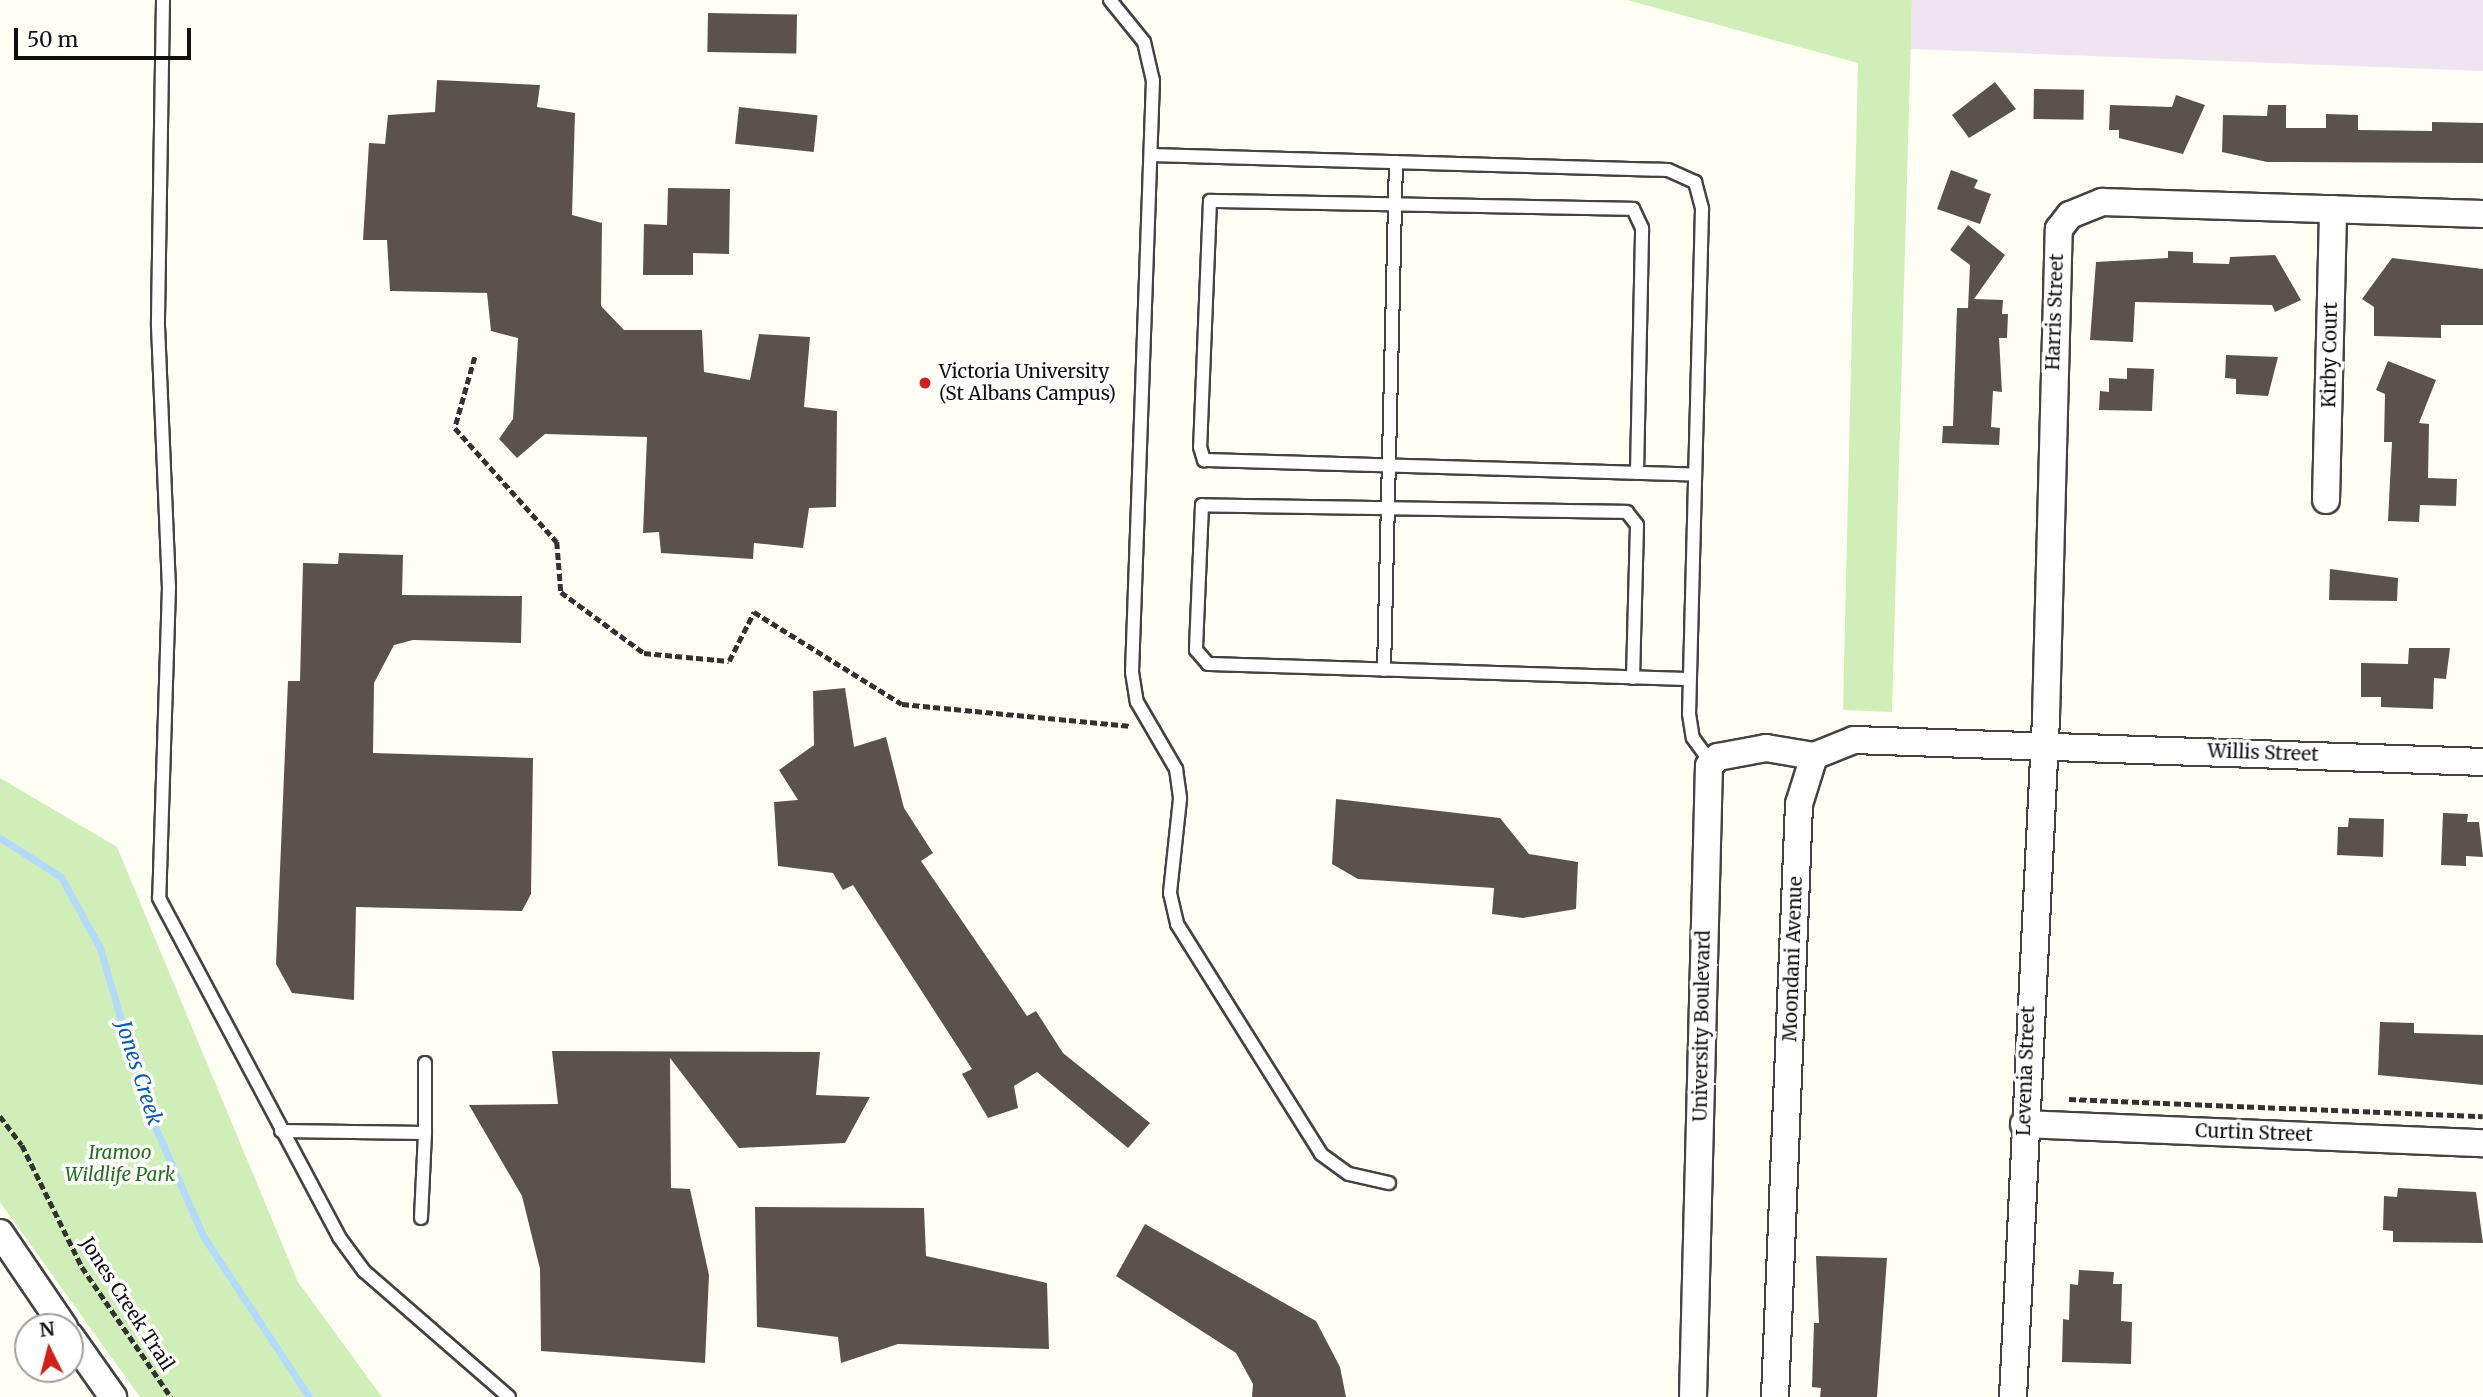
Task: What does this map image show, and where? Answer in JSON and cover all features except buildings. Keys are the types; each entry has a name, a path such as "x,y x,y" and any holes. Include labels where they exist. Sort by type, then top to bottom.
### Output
{"street":[{"name":"Harris Street","path":"2042,745 2059,229 2070,215 2102,202 2483,214"},
{"name":"Kirby Court","path":"2326,500 2333,209"},
{"path":"1710,761 1766,748 1814,756 1826,746 1854,740 2042,745"},
{"name":"Willis Street","path":"2042,745 2483,762"},
{"name":"Levenia Street","path":"2013,1397 2042,745"},
{"name":"Moondani Avenue","path":"1775,1397 1799,804 1814,756"},
{"name":"University Boulevard","path":"1693,1397 1710,761"},
{"name":"Curtin Street","path":"2024,1124 2483,1143"},
{"path":"0,1233 54,1313"},
{"path":"84,1356 113,1397"}],"lane":[{"path":"163,0 158,326 169,587 159,898 281,1131 364,1271 509,1397"},
{"path":"1110,0 1144,42 1153,80 1132,672 1149,727 1175,769 1180,799 1170,893 1177,924 1321,1154 1349,1174 1389,1183"},
{"path":"1151,155 1668,170 1695,183 1702,209 1689,680 1691,730 1710,761"},
{"path":"1384,670 1396,162"},
{"path":"1637,473 1642,228 1637,212 1609,206 1395,201 1210,201 1200,447 1211,463 1695,475"},
{"path":"1633,678 1632,515 1388,506 1202,505 1196,650 1208,664 1689,680"},
{"path":"421,1218 425,1063"},
{"path":"281,1131 425,1133"}],"path":[{"path":"475,358 455,428 557,542 561,592 644,653 729,661 754,612 902,704 1149,727"},
{"path":"2064,1098 2483,1116"},
{"name":"Jones Creek Trail","path":"0,1116 28,1156 82,1267 171,1397"}],"shaded area":[{"path":"1912,0 2483,0 2483,71 1910,49"}],"green space":[{"path":"1627,0 1912,0 1892,712 1843,710 1858,63"},
{"name":"Iramoo Wildlife Park","path":"0,778 117,847 298,1282 382,1397 140,1397 84,1319 84,1313 80,1313 0,1202"}],"waterway":[{"name":"Jones Creek","path":"0,838 61,877 100,948 146,1106 203,1236 309,1397"}],"place":[{"name":"Victoria University (St Albans Campus)","path":"925,383"}]}
